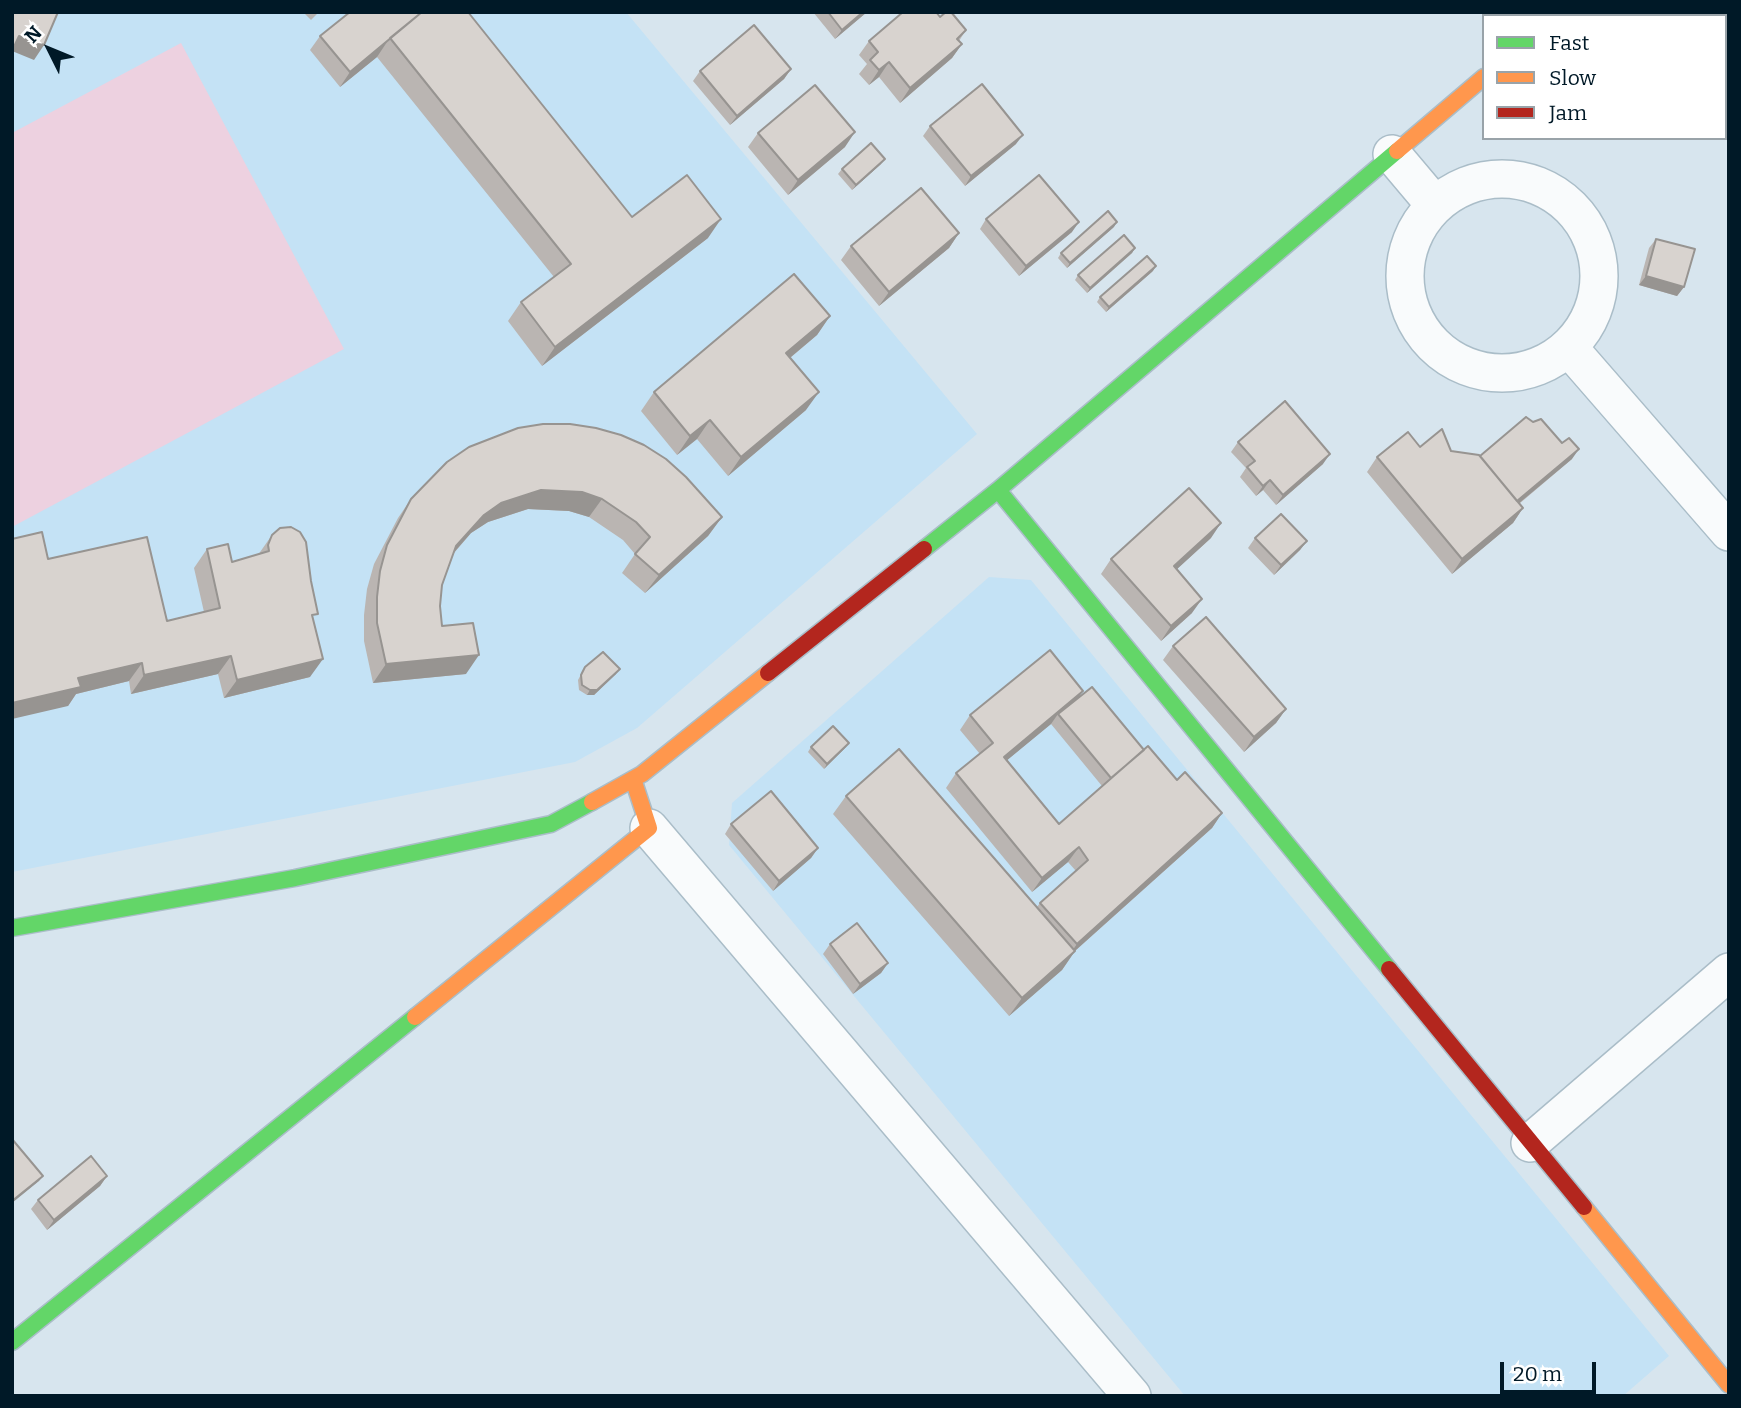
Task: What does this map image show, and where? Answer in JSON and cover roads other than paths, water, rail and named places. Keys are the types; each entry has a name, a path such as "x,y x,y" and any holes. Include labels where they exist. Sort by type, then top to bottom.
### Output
{"street":[{"path":"12,928 295,878 551,824 633,779 998,490 1482,79"},
{"path":"1392,155 1435,205"},
{"path":"1497,178 1531,182 1561,198 1584,222 1597,254 1600,288 1590,320 1569,348 1544,365 1514,374 1504,374 1483,373 1454,363 1430,344 1410,309 1405,289 1406,258 1416,229 1435,205 1464,186 1497,178"},
{"path":"1569,348 1729,532"},
{"path":"998,490 1729,1384"},
{"path":"633,779 649,828 1132,1396"},
{"path":"12,1342 649,828"},
{"path":"1530,1143 1729,972"}]}
